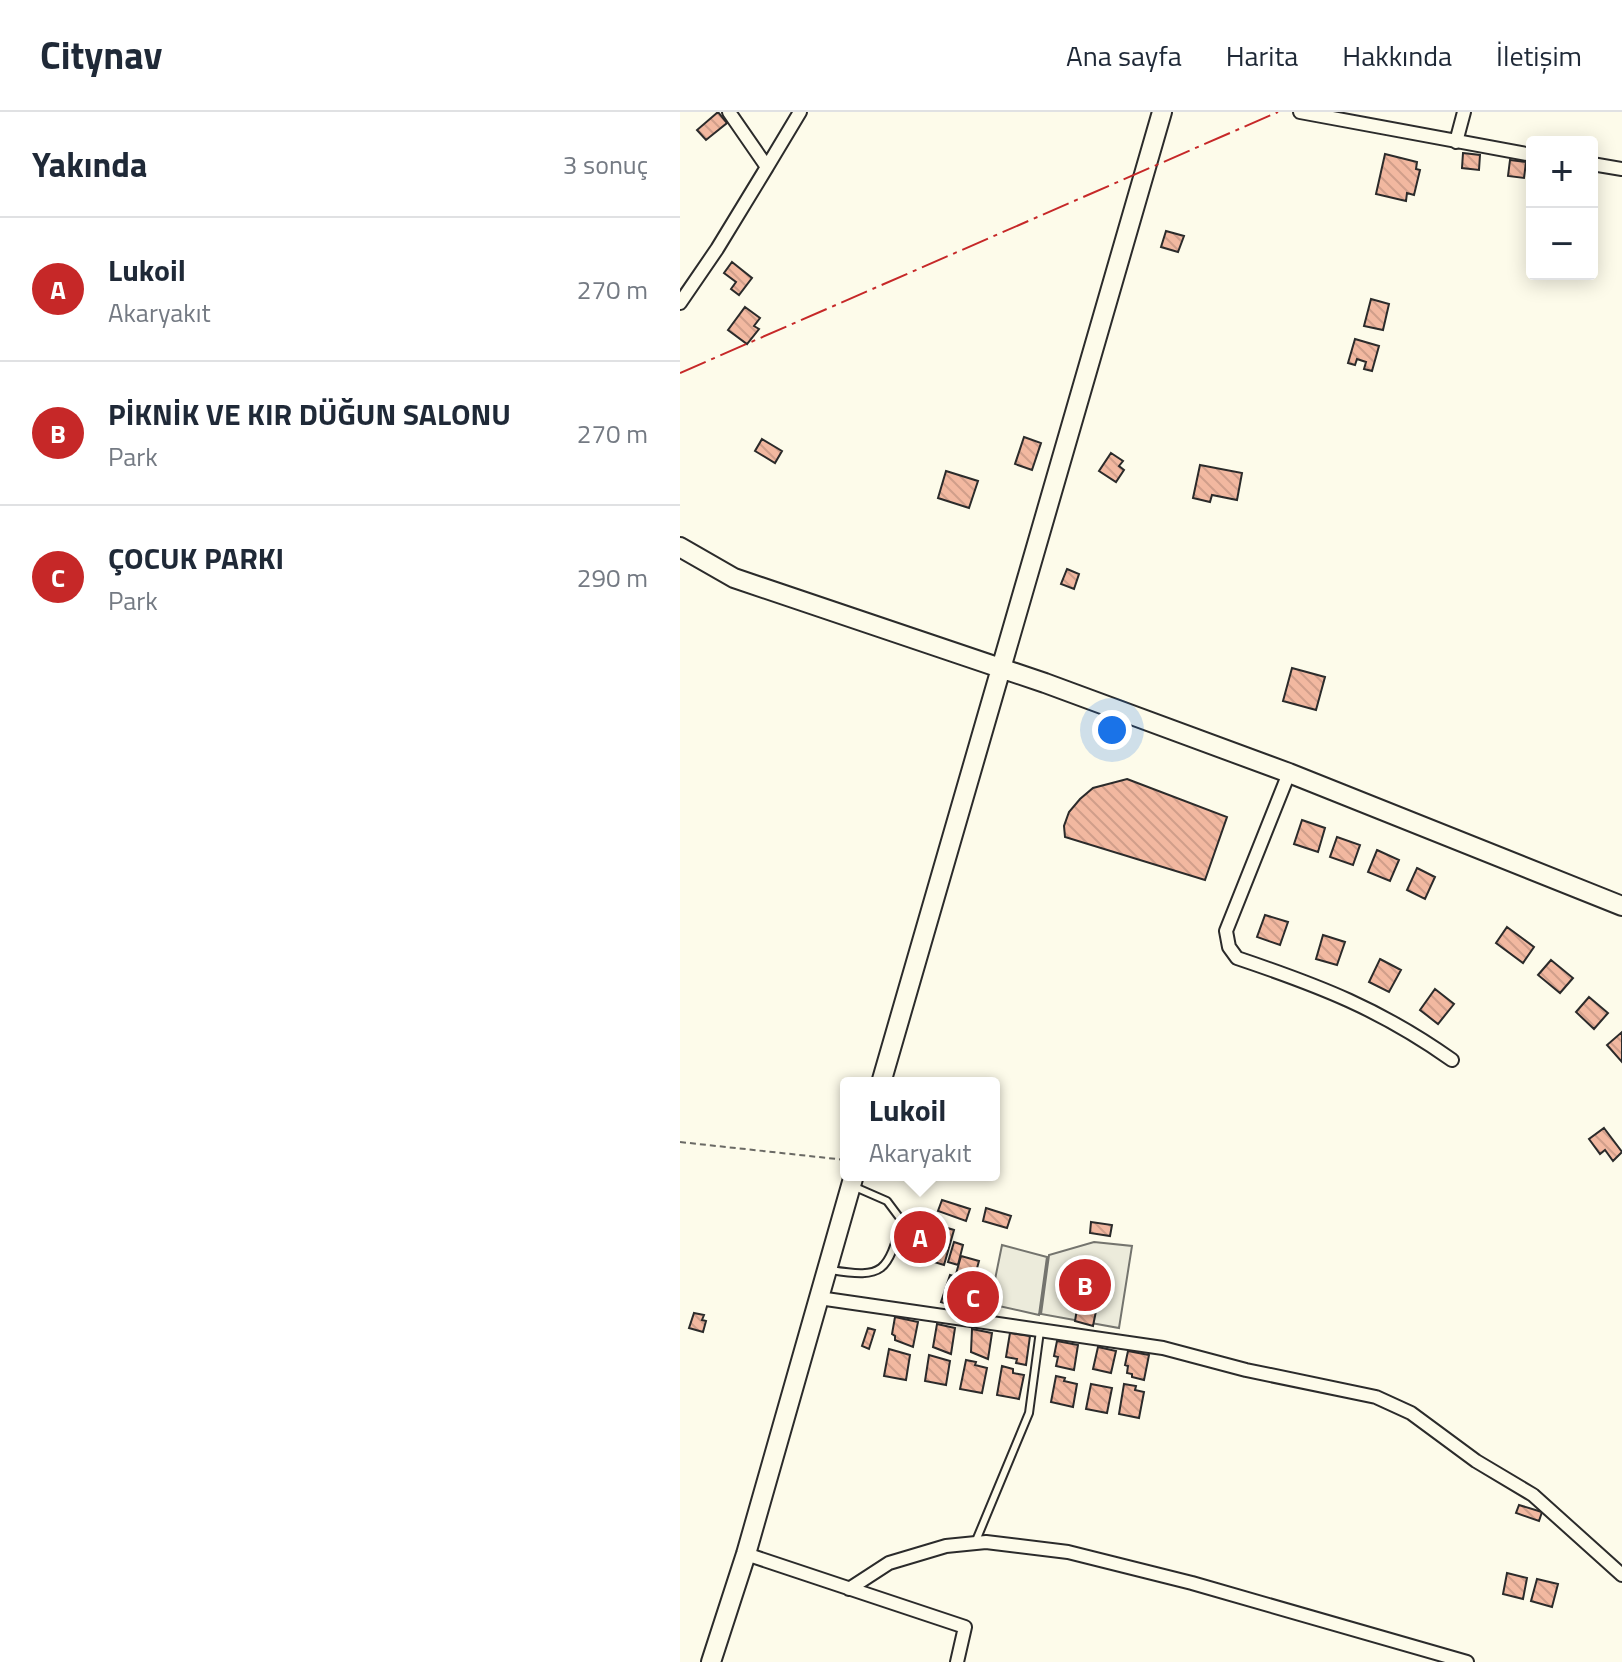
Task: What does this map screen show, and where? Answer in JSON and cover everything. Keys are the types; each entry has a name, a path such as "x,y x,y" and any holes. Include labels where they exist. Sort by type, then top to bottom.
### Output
{"main road":[{"path":"883,1077 1162,112"},
{"path":"680,547 734,578 1001,668 1289,773 1622,906"},
{"path":"711,1662 746,1554 853,1181"}],"street":[{"path":"729,112 767,167"},
{"path":"680,303 717,249 800,112"},
{"path":"1300,112 1526,154"},
{"path":"1456,142 1464,112"},
{"path":"1598,165 1622,169"},
{"path":"1289,773 1226,931 1229,947 1237,958 1304,980 1369,1008 1452,1060"},
{"path":"819,1298 1163,1348 1387,1401 1411,1413 1476,1461 1533,1495 1622,1575"},
{"path":"849,1589 889,1563 946,1546 975,1543 1068,1552 1192,1583 1467,1662"},
{"path":"746,1554 965,1627 957,1662"}],"lane":[{"path":"827,1269 860,1275 874,1272 891,1256 902,1221 893,1206 855,1181"},
{"path":"975,1543 1029,1413 1040,1331"}],"path":[{"path":"680,1142 840,1159"}],"shaded area":[{"path":"1094,1242 1132,1246 1119,1328 1041,1314 1049,1255"},
{"path":"1002,1245 1047,1257 1039,1315 990,1304"},
{"path":"965,1283 985,1287 981,1309 959,1306"}],"building":[{"path":"718,112 727,123 706,140 697,130"},
{"path":"1463,153 1480,155 1479,170 1462,168"},
{"path":"1385,154 1417,162 1416,169 1420,170 1414,195 1407,193 1406,201 1376,194"},
{"path":"1510,160 1526,162 1524,178 1508,176"},
{"path":"1166,231 1184,236 1178,252 1161,247"},
{"path":"732,262 752,278 739,295 731,289 736,282 724,273"},
{"path":"1371,299 1389,304 1383,330 1364,326"},
{"path":"745,307 760,318 754,326 759,329 747,344 728,330"},
{"path":"1355,339 1379,346 1372,371 1364,369 1366,362 1357,359 1355,365 1348,363"},
{"path":"1024,437 1041,443 1032,470 1015,464"},
{"path":"762,439 782,451 775,463 755,451"},
{"path":"1111,453 1123,461 1119,466 1124,470 1116,482 1099,471"},
{"path":"1200,465 1242,473 1237,500 1212,495 1210,502 1193,498"},
{"path":"946,471 978,481 969,508 938,498"},
{"path":"1067,569 1079,574 1074,589 1061,584"},
{"path":"1292,668 1325,677 1316,710 1283,701"},
{"path":"1127,779 1227,817 1205,880 1065,837 1064,826 1069,812 1080,799 1093,788"},
{"path":"1302,820 1325,828 1318,852 1294,844"},
{"path":"1337,837 1360,845 1353,865 1330,857"},
{"path":"1377,850 1399,860 1390,881 1368,872"},
{"path":"1417,868 1435,877 1425,899 1407,890"},
{"path":"1265,915 1288,922 1280,945 1257,937"},
{"path":"1507,927 1534,947 1523,963 1496,943"},
{"path":"1323,935 1345,942 1337,965 1316,959"},
{"path":"1380,959 1401,970 1389,992 1369,982"},
{"path":"1551,960 1573,978 1560,993 1538,975"},
{"path":"1435,989 1454,1004 1438,1024 1420,1010"},
{"path":"1589,997 1608,1013 1594,1029 1576,1012"},
{"path":"1622,1032 1622,1062 1607,1045"},
{"path":"1604,1128 1622,1152 1613,1161 1605,1150 1600,1154 1589,1139"},
{"path":"942,1200 970,1209 966,1221 938,1211"},
{"path":"986,1208 1011,1216 1007,1228 983,1221"},
{"path":"918,1219 954,1230 944,1265 908,1254"},
{"path":"1091,1222 1112,1225 1110,1236 1090,1233"},
{"path":"954,1242 963,1245 958,1265 948,1262"},
{"path":"961,1256 979,1261 974,1279 956,1274"},
{"path":"950,1275 963,1279 954,1306 941,1302"},
{"path":"1079,1297 1098,1301 1093,1326 1075,1321"},
{"path":"694,1313 704,1315 703,1332 689,1328"},
{"path":"895,1317 918,1322 913,1347 895,1340 892,1334"},
{"path":"937,1324 955,1328 951,1354 933,1347"},
{"path":"868,1328 875,1330 869,1349 862,1346"},
{"path":"972,1329 992,1333 988,1359 971,1352"},
{"path":"1010,1333 1030,1336 1026,1365 1006,1357"},
{"path":"1057,1341 1078,1345 1074,1370 1056,1366"},
{"path":"1098,1347 1116,1351 1111,1373 1093,1369"},
{"path":"889,1349 910,1355 906,1380 884,1376"},
{"path":"1128,1351 1149,1355 1144,1380 1127,1373"},
{"path":"929,1355 950,1361 946,1385 925,1381"},
{"path":"966,1360 987,1368 982,1393 960,1389"},
{"path":"1002,1366 1024,1375 1019,1399 997,1395"},
{"path":"1056,1376 1077,1384 1073,1407 1051,1402"},
{"path":"1091,1384 1112,1388 1107,1413 1086,1409"},
{"path":"1124,1384 1136,1386 1135,1390 1144,1392 1139,1418 1119,1414"},
{"path":"1519,1505 1542,1512 1539,1521 1516,1513"},
{"path":"1507,1573 1527,1578 1523,1599 1503,1594"},
{"path":"1537,1579 1558,1584 1552,1607 1531,1601"}],"power":[{"path":"680,373 1278,112"}],"place":[{"name":"Lukoil","path":"920,1237"},
{"name":"PİKNİK VE KIR DÜĞUN SALONU","path":"1085,1285"},
{"name":"ÇOCUK PARKI","path":"973,1297"}]}
